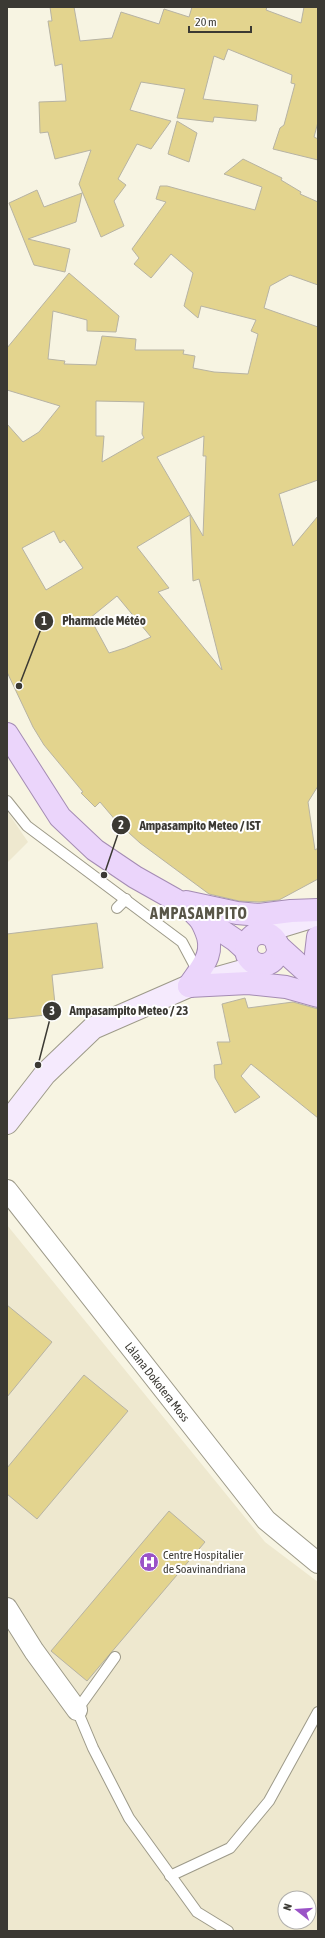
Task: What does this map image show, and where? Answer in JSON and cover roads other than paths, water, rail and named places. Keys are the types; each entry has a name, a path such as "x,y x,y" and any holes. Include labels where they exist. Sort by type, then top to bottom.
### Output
{"main road":[{"path":"7,734 60,817 95,850 110,861 174,899 235,940 245,949"},
{"path":"174,899 237,913 259,915 291,910 318,910"},
{"path":"174,899 231,919 270,939 318,982"},
{"path":"174,899 201,919 208,936 210,952 193,979"},
{"path":"270,939 318,915"},
{"path":"270,939 318,919"},
{"path":"193,979 264,965 273,960 278,950 270,939 257,933 248,939 245,949 246,954 253,963 264,965 318,991"},
{"path":"318,936 316,954 318,963"},
{"path":"7,1123 45,1074 93,1028 193,979 245,949"},
{"path":"193,979 286,987 318,996"}],"street":[{"name":"Làlana Dokotera Moss","path":"7,1190 266,1520 318,1563"},
{"path":"7,1608 34,1651 77,1710"}],"lane":[{"path":"7,801 27,826 182,942 193,979"},
{"path":"117,908 126,899"},
{"path":"115,1657 77,1710 93,1748 129,1818 197,1912 228,1931"},
{"path":"170,1876 230,1848 269,1801 318,1712"}],"place":[{"name":"Pharmacie Météo","path":"19,686"},
{"name":"Ampasampito Meteo / IST","path":"104,875"},
{"name":"Ampasampito Meteo / 23","path":"38,1065"},
{"name":"Centre Hospitalier de Soavinandriana","path":"149,1562"}],"district":[{"name":"AMPASAMPITO","path":"199,913"}]}
